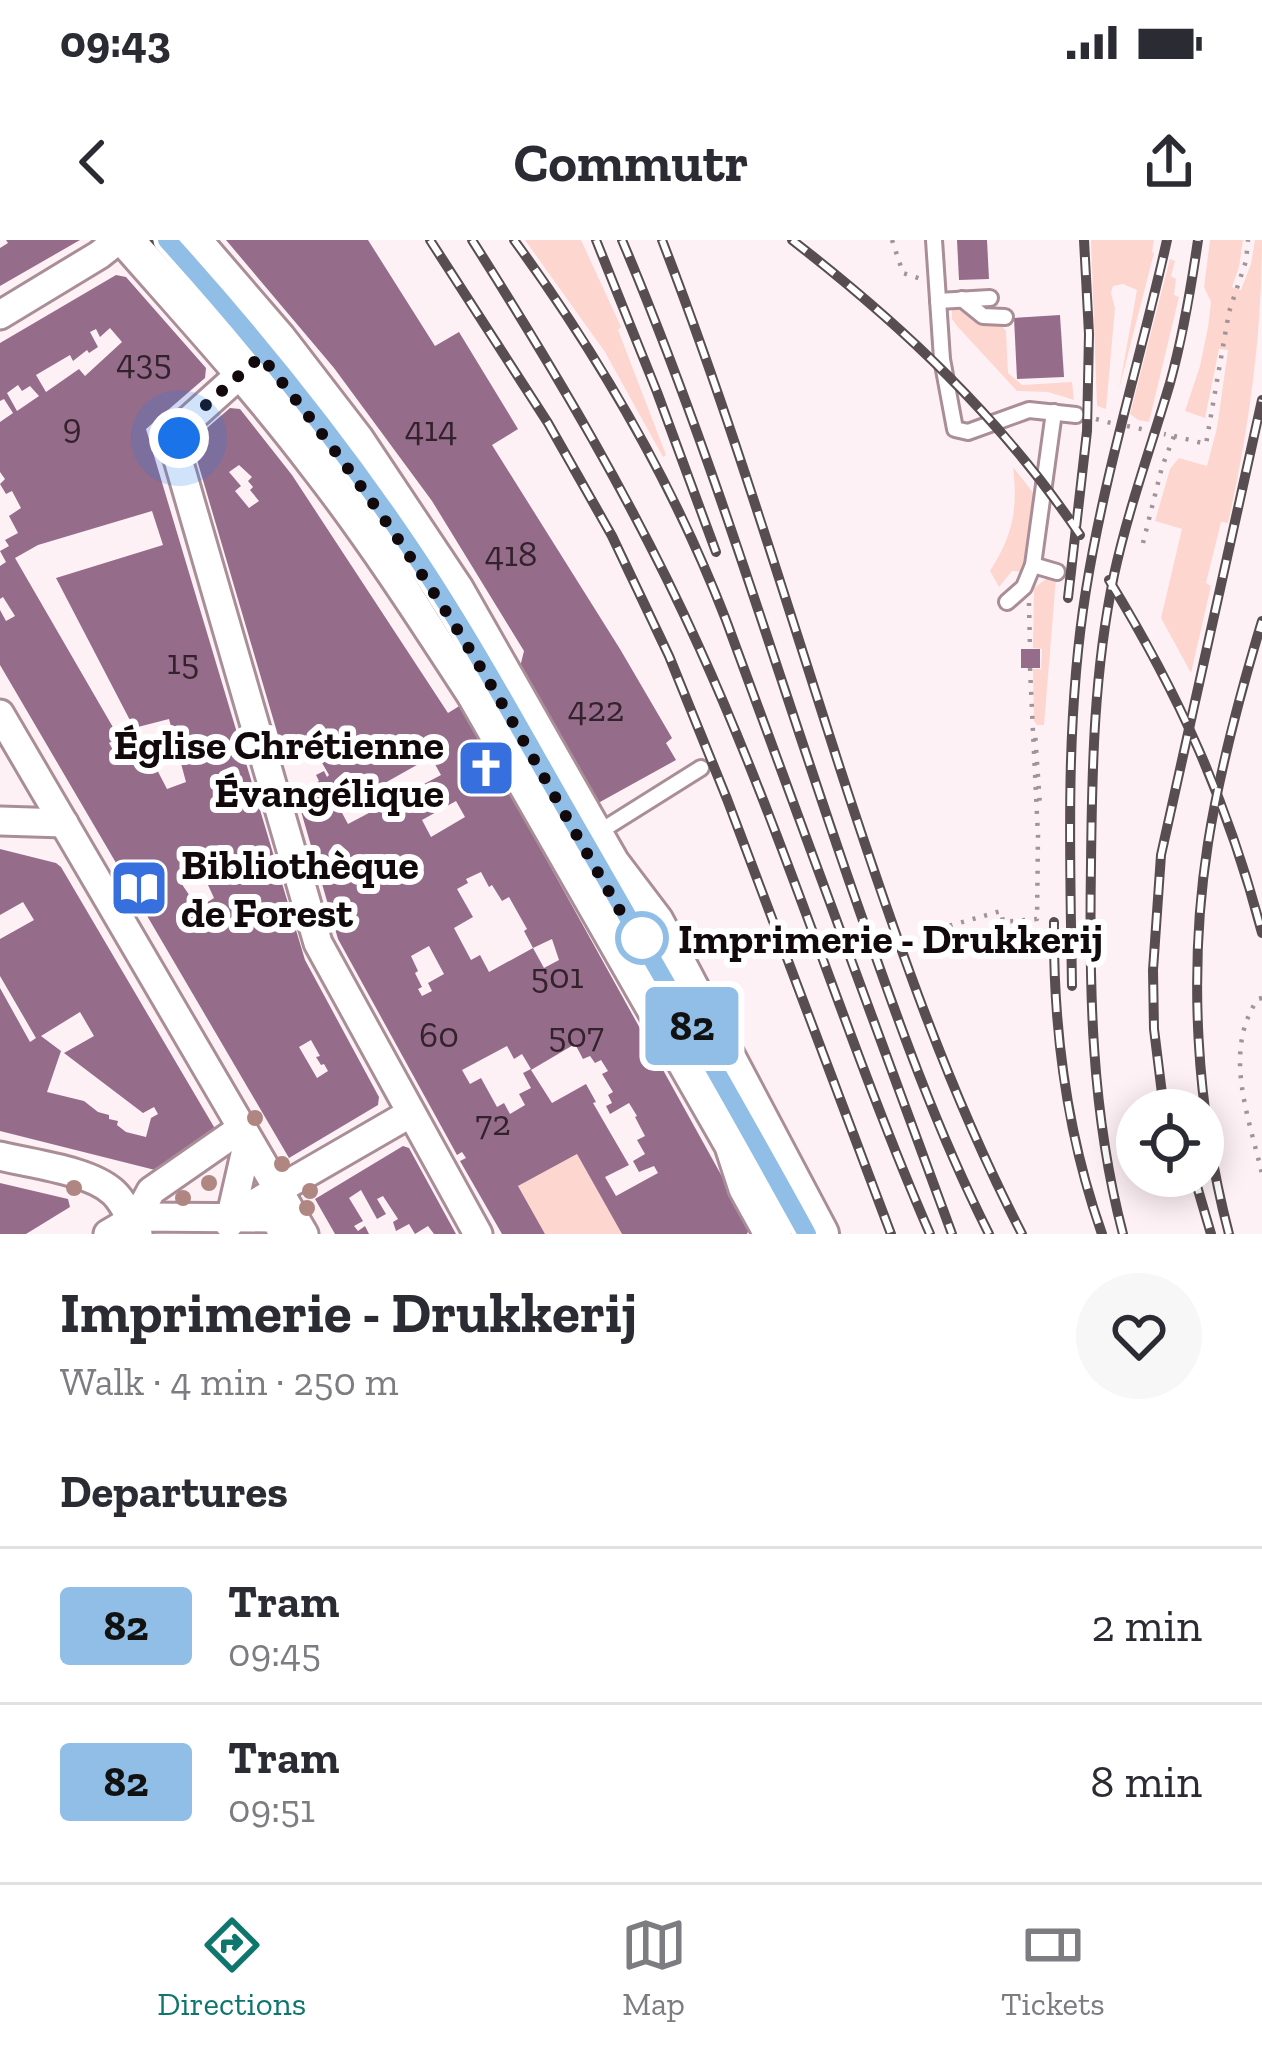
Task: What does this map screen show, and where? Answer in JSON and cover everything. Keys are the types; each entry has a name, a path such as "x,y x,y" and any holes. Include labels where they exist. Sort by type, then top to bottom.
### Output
{"main road":[{"path":"122,240 356,440 455,590 610,864 655,922 798,1229"},
{"path":"192,240 321,469 475,693 733,1144 747,1187 798,1229"}],"street":[{"path":"0,315 122,240"},
{"path":"261,356 188,421 177,456 318,943 478,1234"},
{"path":"0,714 304,1234"},
{"path":"0,821 64,823"},
{"path":"229,1226 278,1191 411,1113"},
{"path":"129,1226 144,1180 239,1144 229,1226"},
{"path":"0,1156 96,1181 121,1202 129,1226"},
{"path":"129,1226 229,1226 273,1218 285,1234"}],"lane":[{"path":"160,240 261,356 371,500 471,653"},
{"path":"934,240 933,278 955,429 968,432 1017,412 1076,415"},
{"path":"938,301 990,298"},
{"path":"962,299 983,316 1005,317"},
{"path":"1007,602 1024,586 1033,565 1054,412"},
{"path":"1033,565 1058,572"},
{"path":"467,615 482,671"},
{"path":"500,701 508,716"},
{"path":"594,836 701,768"},
{"path":"739,1123 798,1229"}],"path":[{"path":"892,240 903,273 915,279 933,278"},
{"path":"1163,434 1206,444 1229,312 1248,240"},
{"path":"1096,419 1111,423"},
{"path":"1127,426 1146,430"},
{"path":"1143,543 1174,436"},
{"path":"1018,646 1030,648 1024,586"},
{"path":"938,929 1000,911 1003,922 1036,919 1038,836 1030,668"},
{"path":"1033,732 1040,806"},
{"path":"1262,998 1246,1016 1239,1045 1239,1072 1262,1174"}],"shaded area":[{"path":"525,240 581,240 621,327 618,330 663,457 605,352"},
{"path":"1091,240 1154,240 1119,389 1137,290 1123,284 1113,286 1111,293 1115,308 1106,409 1097,406"},
{"path":"1210,240 1243,240 1232,287 1241,290 1255,240 1262,240 1261,276 1257,347 1242,453 1228,523 1221,522 1206,583 1211,586 1191,673 1161,618 1182,529 1155,521 1170,469 1179,458 1207,466 1217,428 1228,350 1219,349 1205,418 1185,411 1208,327 1211,302 1204,287"},
{"path":"1170,259 1175,261 1174,295 1179,297 1149,422 1130,414"},
{"path":"952,309 964,310 982,323 999,323 1006,331 1008,373 1022,385 1072,382 1074,400 1048,392 1017,391 957,326"},
{"path":"1013,467 1034,494 1023,572 1012,571 999,587 990,571 1012,521"},
{"path":"1056,578 1044,725 1037,725 1033,669 1041,669 1042,649 1033,648 1034,588"},
{"path":"577,1154 622,1234 545,1234 518,1186"}],"building":[{"path":"6,240 80,240 0,286 0,248"},
{"path":"226,240 368,240 435,346 459,332 518,429 492,445 672,738 666,743 676,760 591,807 518,675 524,651 432,501 334,368"},
{"path":"957,240 987,240 989,279 959,280"},
{"path":"116,275 126,277 206,368 205,378 146,429 305,960 379,1097 378,1105 289,1158 0,665 0,610 6,621 15,616 0,599 0,566 6,562 0,551 9,546 5,540 18,533 9,516 21,508 12,491 6,494 0,484 5,479 0,472 0,422 13,413 4,399 0,401 0,343","holes":["110,328 122,342 85,376 79,369 46,392 36,375 70,355 73,361 98,347 90,332 96,329 100,337","18,385 22,391 30,386 39,396 17,411 7,393","152,511 163,545 56,578 134,728 169,719 186,782 167,789 139,735 113,750 109,743 117,738 114,729 15,558 38,545","191,868 202,872 214,898 198,908 177,877","311,1040 320,1056 316,1057 328,1071 317,1078 299,1047"]},
{"path":"1060,315 1064,377 1017,379 1014,318"},
{"path":"230,408 240,409 292,475 448,713 461,705 750,1227 747,1234 622,1234 577,1154 518,1186 545,1234 502,1234 460,1161 466,1158 462,1152 457,1155 338,939 296,794 319,781 316,775 324,771 329,775 306,735 282,749 195,453 207,444 200,434","holes":["239,465 252,477 250,490 259,501 249,508 235,491 241,486 229,472","431,757 441,775 348,824 341,811 378,792 376,788","456,801 465,817 431,837 422,820","481,872 502,901 509,897 533,948 489,972 480,955 471,960 454,928 473,917 457,889","552,939 559,960 544,968 533,948","429,946 444,974 428,983 432,991 422,996 411,956","575,1044 583,1059 601,1060 608,1071 602,1074 613,1092 608,1095 612,1103 606,1106 610,1114 629,1103 637,1116 645,1136 637,1140 645,1154 633,1161 639,1172 654,1166 658,1173 616,1196 605,1177 629,1165 586,1084 552,1103 531,1070","507,1046 514,1059 522,1054 531,1069 523,1073 531,1088 519,1094 525,1105 510,1114 504,1103 497,1107 481,1078 470,1084 462,1070"]},
{"path":"1021,649 1040,649 1040,668 1021,668"},
{"path":"0,849 61,867 217,1132 159,1171 0,1131 0,988 30,1042 36,1038 0,976 0,939 34,920 23,902 0,915","holes":["80,1012 94,1036 64,1053 143,1113 154,1107 158,1114 151,1118 146,1137 126,1132 118,1121 84,1101 47,1092 61,1051 41,1036"]},
{"path":"403,1146 409,1148 456,1234 434,1234 428,1226 415,1234 409,1224 396,1231 393,1222 398,1219 383,1196 377,1199 386,1214 377,1219 361,1190 349,1198 363,1221 354,1226 358,1231 365,1226 369,1234 335,1234 315,1199"},
{"path":"0,1183 68,1199 70,1207 26,1234 0,1234"}],"tram line":[{"path":"151,240 301,414 398,549 504,718 795,1234"},
{"name":"82","path":"167,240 265,352 343,452 476,650 807,1234"}],"railway":[{"path":"430,240 548,423 612,536 669,656 891,1234"},
{"path":"472,240 593,439 699,647 760,792 930,1234"},
{"path":"514,240 633,423 705,569 952,1234"},
{"path":"596,240 716,552"},
{"path":"622,240 717,490 904,1035 989,1234"},
{"path":"662,240 736,446 906,962 971,1127 1022,1234"},
{"path":"792,240 948,376 1018,452 1080,535"},
{"path":"1068,598 1087,431 1084,240"},
{"path":"1072,986 1070,787 1079,639 1103,502 1167,240"},
{"path":"1123,1234 1104,1142 1094,1050 1090,911 1095,719 1114,575 1175,365 1198,240"},
{"path":"1161,1089 1153,970 1161,855 1262,400"},
{"path":"1109,580 1158,665 1199,751 1234,839 1262,933"},
{"path":"1229,1234 1203,1089 1198,941 1218,787 1262,621"},
{"path":"1054,922 1064,1080 1079,1157 1102,1234"},
{"path":"1200,1197 1211,1234"}],"place":[{"name":"Église Chrétienne Évangélique","path":"486,768"},
{"name":"Bibliothèque de Forest","path":"139,888"},
{"name":"Imprimerie - Drukkerij","path":"642,938"}],"route":[{"path":"179,438 188,421 261,356 403,546 482,671 638,941 642,938"}]}
